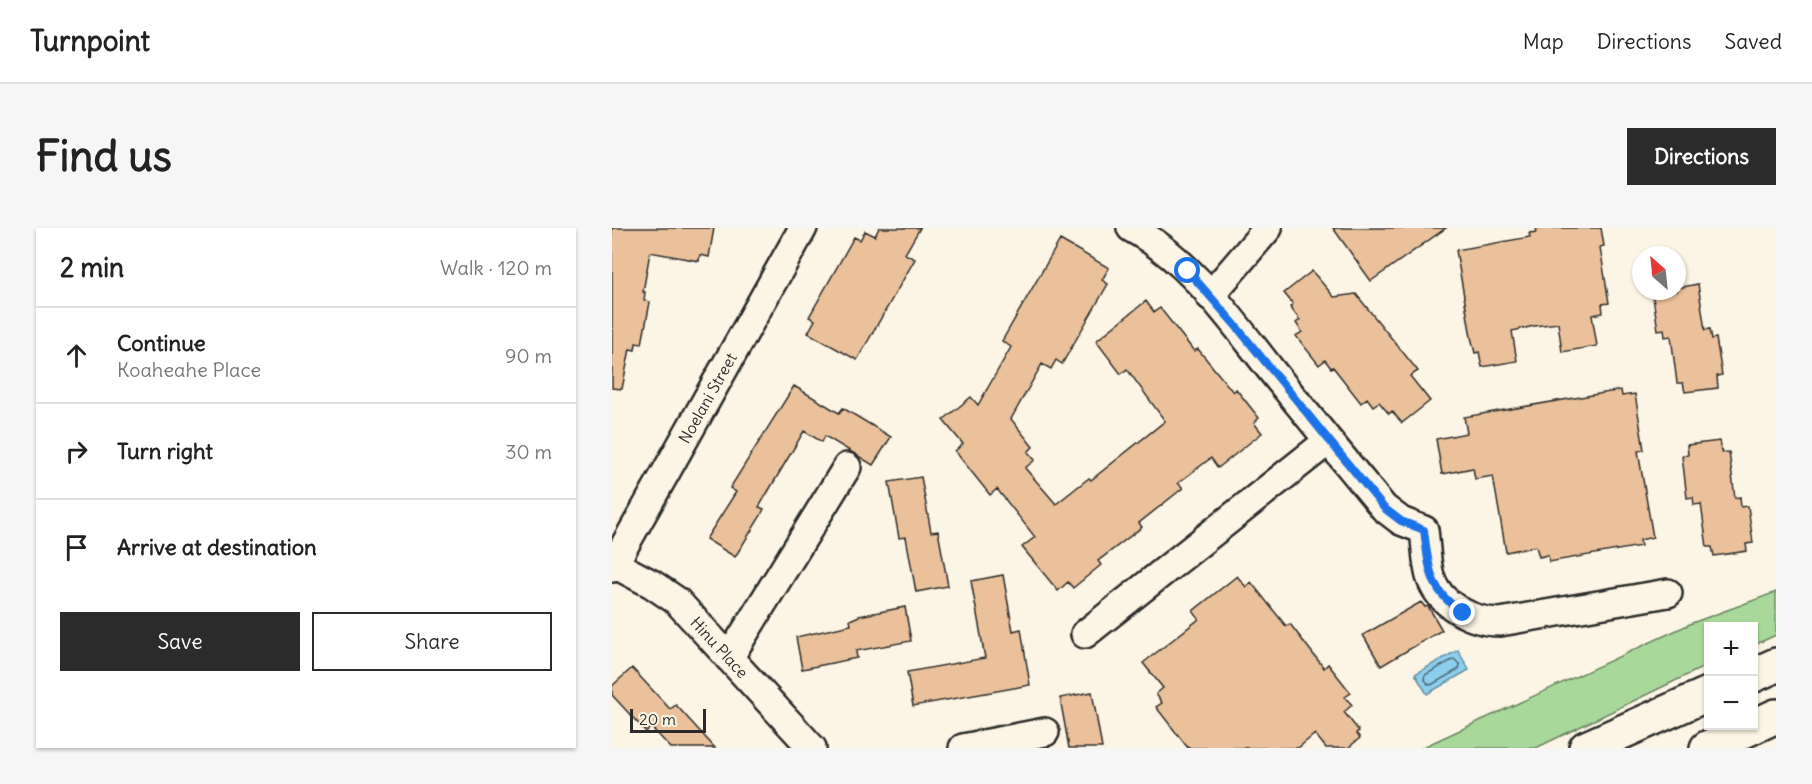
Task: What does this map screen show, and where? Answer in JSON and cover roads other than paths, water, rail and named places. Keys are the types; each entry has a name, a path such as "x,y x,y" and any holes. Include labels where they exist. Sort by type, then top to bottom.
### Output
{"highway":[{"path":"1758,673 1776,665"},
{"path":"1586,748 1704,696"},
{"path":"1707,748 1776,716"}],"street":[{"name":"Noelani Street","path":"613,566 803,228"},
{"path":"1131,228 1165,249 1210,296 1384,508 1401,521 1424,530 1430,576 1452,606 1474,618 1487,622 1500,622 1668,593"},
{"path":"1210,296 1268,228"},
{"path":"1085,634 1328,441"},
{"path":"729,658 847,467"},
{"name":"Hinu Place","path":"613,566 652,584 677,601 812,748"},
{"path":"963,748 1045,732"}],"water":[{"path":"1458,650 1469,670 1427,694 1415,674"}]}
